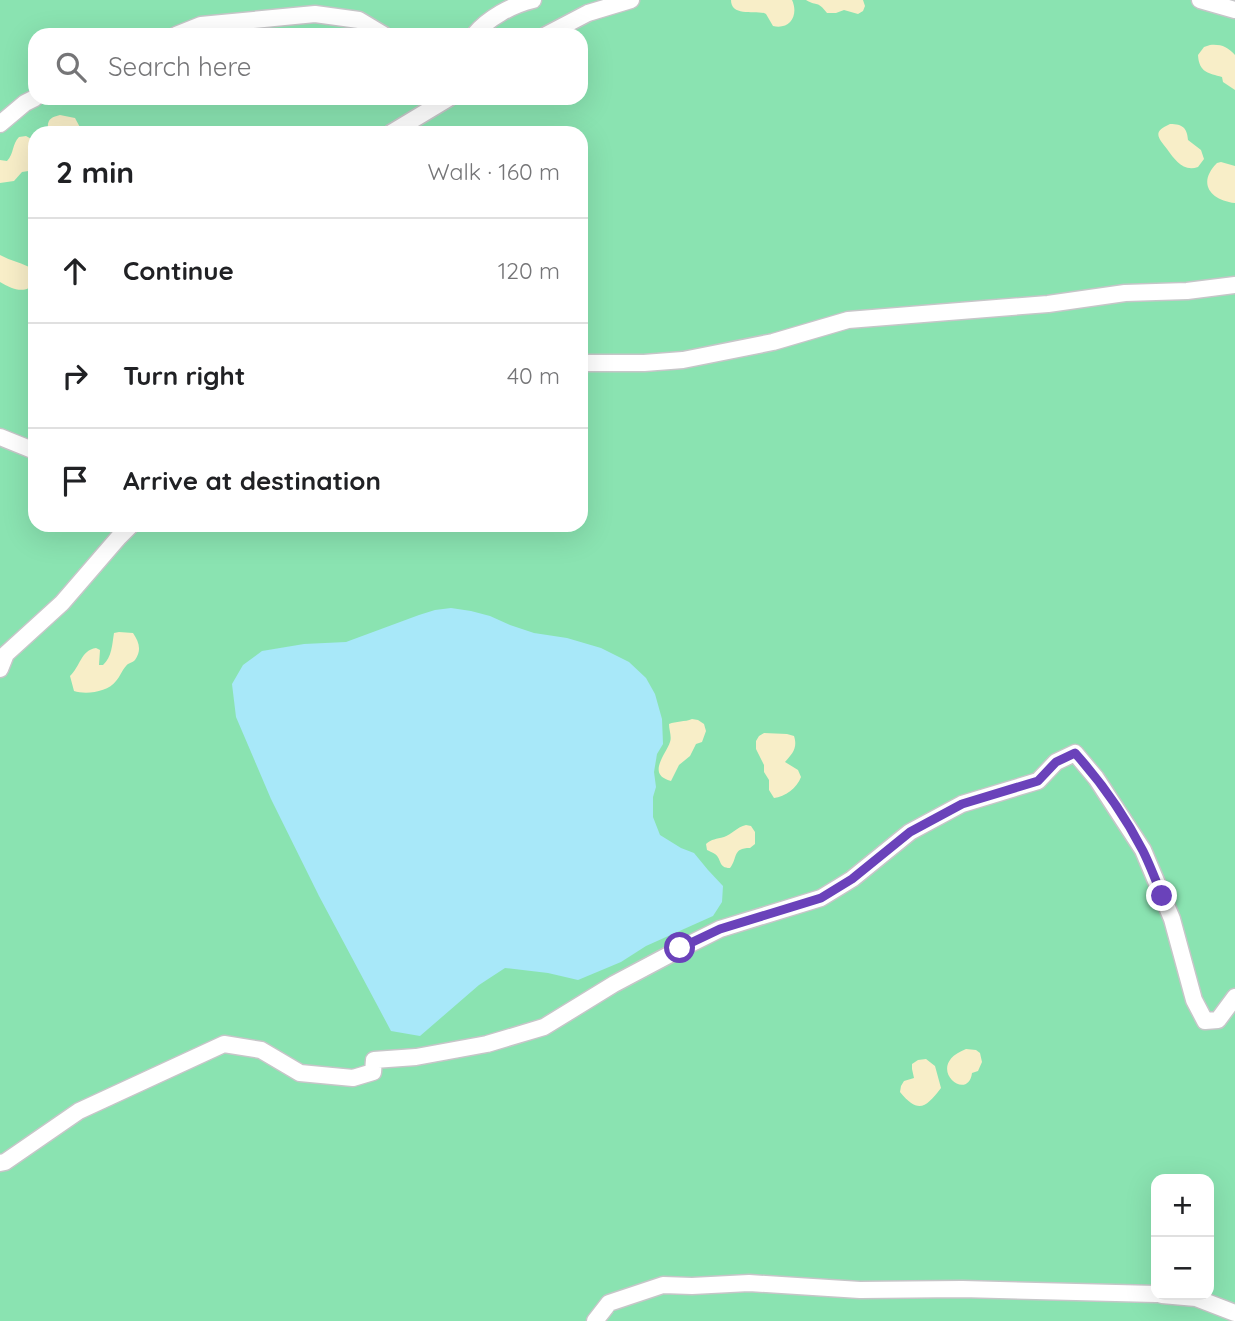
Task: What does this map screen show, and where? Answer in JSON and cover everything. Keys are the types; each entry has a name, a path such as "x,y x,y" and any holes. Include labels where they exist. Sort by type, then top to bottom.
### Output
{"lane":[{"path":"480,28 520,3 533,0"},
{"path":"560,28 589,13 631,0"},
{"path":"1200,0 1235,10"},
{"path":"194,28 201,25 315,14 359,19 373,28"},
{"path":"0,124 28,101"},
{"path":"403,126 437,105"},
{"path":"588,363 683,360 773,342 848,320 1235,285"},
{"path":"0,437 28,448"},
{"path":"0,669 6,654 62,603 125,532"},
{"path":"0,1163 79,1111 224,1044 261,1050 300,1073 353,1078 373,1072 374,1060 416,1057 487,1044 544,1027 614,984 720,929 821,898 852,879 910,832 962,804 1038,781 1056,762 1075,753 1096,778 1143,850 1172,919 1194,1000 1205,1021 1218,1020 1235,997"},
{"path":"595,1321 609,1303 663,1285 749,1283 860,1290 962,1289 1151,1294"},
{"path":"1201,1300 1235,1313"}],"green space":[{"path":"0,0 1235,0 1235,1321 0,1321"}],"sand":[{"path":"731,0 792,0 794,16 784,26 773,26 766,14 738,11"},
{"path":"806,0 863,0 865,6 858,14 844,10 827,13 819,5"},
{"path":"1204,47 1224,47 1235,55 1235,90 1223,82 1222,77 1205,71 1200,65 1198,55"},
{"path":"60,115 75,118 79,126 48,126 52,118"},
{"path":"1170,124 1184,128 1188,140 1201,150 1204,159 1198,167 1188,168 1180,164 1161,141 1159,132"},
{"path":"19,137 28,137 28,171 22,172 14,181 0,183 0,160 7,161"},
{"path":"1221,162 1235,166 1235,203 1213,194 1207,184 1211,170"},
{"path":"0,255 28,267 28,288 14,289 0,282"},
{"path":"114,633 133,633 135,636 139,649 135,660 123,669 108,688 90,692 74,691 70,676 84,655 91,649 100,650 99,665 103,665 110,655"},
{"path":"692,719 704,724 706,731 702,742 696,744 690,756 679,765 671,781 660,774 659,769 671,740 669,724"},
{"path":"764,733 794,736 794,750 785,762 798,770 801,777 794,788 774,798 756,749 756,741"},
{"path":"746,825 751,826 755,832 755,844 740,850 730,868 724,867 714,853 707,850 706,844"},
{"path":"966,1049 980,1053 982,1062 978,1071 972,1073 969,1082 957,1084 951,1079 948,1064 953,1056"},
{"path":"926,1059 935,1066 941,1088 926,1104 917,1106 900,1092 901,1086 904,1081 914,1078 912,1064"}],"water":[{"path":"451,608 490,616 534,633 567,638 601,648 629,662 646,678 655,694 662,719 663,744 657,754 654,772 656,787 653,817 660,835 694,853 723,886 722,902 713,916 646,946 621,962 578,980 505,968 479,985 420,1036 391,1031 271,799 236,717 232,684 243,665 262,651 304,644 346,642 419,615"}],"route":[{"path":"680,948 720,929 821,898 852,879 910,832 962,804 1038,781 1056,762 1075,753 1096,778 1143,850 1162,896"}]}
